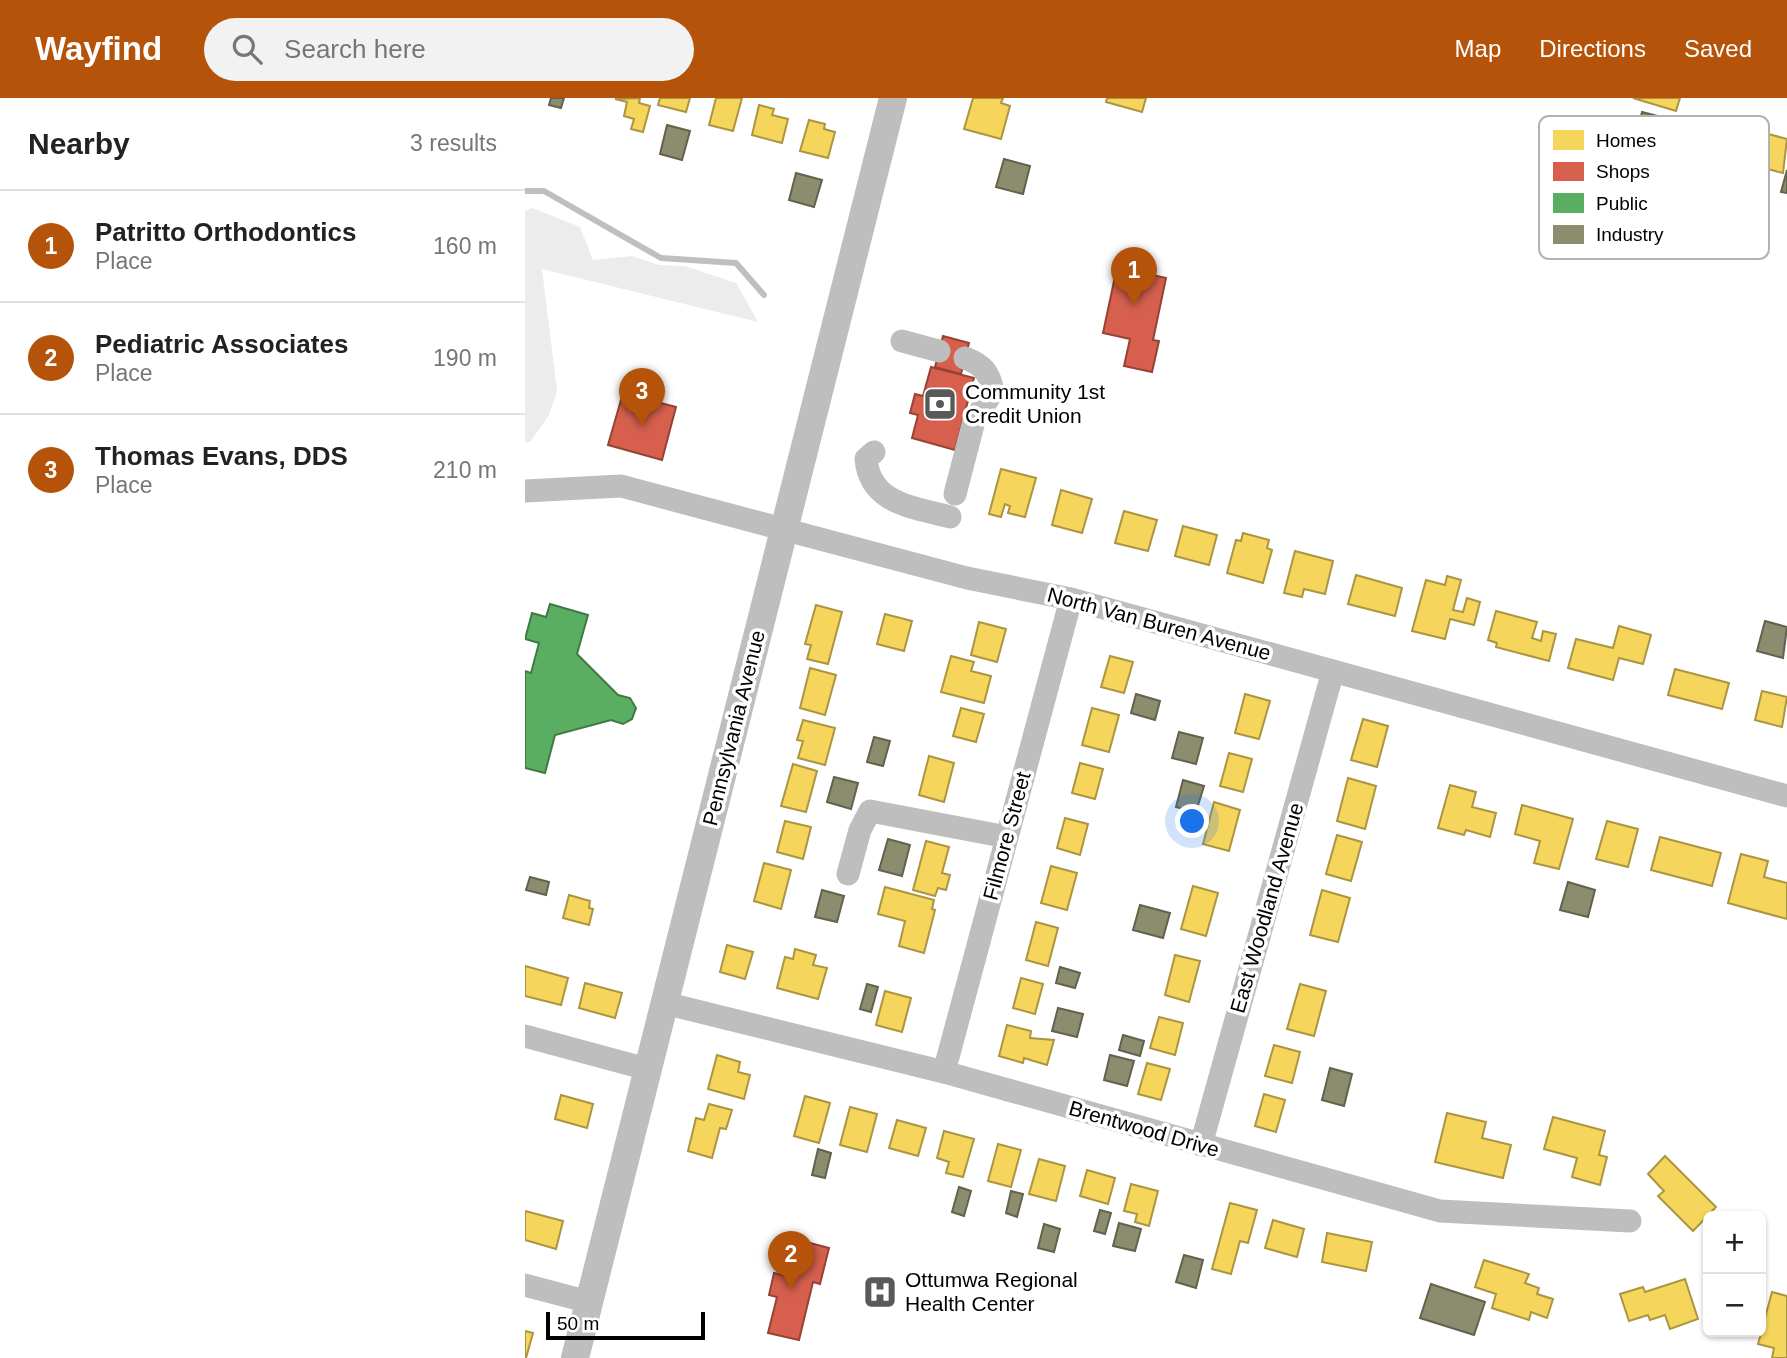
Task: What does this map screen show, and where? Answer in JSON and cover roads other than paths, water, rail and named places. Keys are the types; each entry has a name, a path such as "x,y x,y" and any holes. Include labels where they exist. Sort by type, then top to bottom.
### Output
{"main road":[{"name":"Pennsylvania Avenue","path":"575,1358 893,98"}],"street":[{"path":"902,341 939,351"},
{"path":"955,494 974,421 993,391 990,377 982,364 965,358"},
{"path":"874,452 866,459 867,474 890,501 950,517"},
{"name":"North Van Buren Avenue","path":"525,491 621,486 785,527 967,578 1071,599 1787,796"},
{"name":"Filmore Street","path":"944,1072 1071,599"},
{"name":"East Woodland Avenue","path":"1201,1145 1333,671"},
{"path":"848,874 860,830 870,811 1007,837"},
{"name":"Brentwood Drive","path":"664,1003 944,1072 1440,1211 1630,1221"},
{"path":"525,1036 647,1069"},
{"path":"525,1285 589,1302"}],"waterway":[{"path":"525,191 544,191 661,258 736,263 764,295"}],"place":[{"name":"Patritto Orthodontics","path":"1134,305"},
{"name":"Community 1st Credit Union","path":"940,404"},
{"name":"Thomas Evans, DDS","path":"642,426"},
{"name":"Pediatric Associates","path":"791,1289"},
{"name":"Ottumwa Regional Health Center","path":"880,1292"}]}
